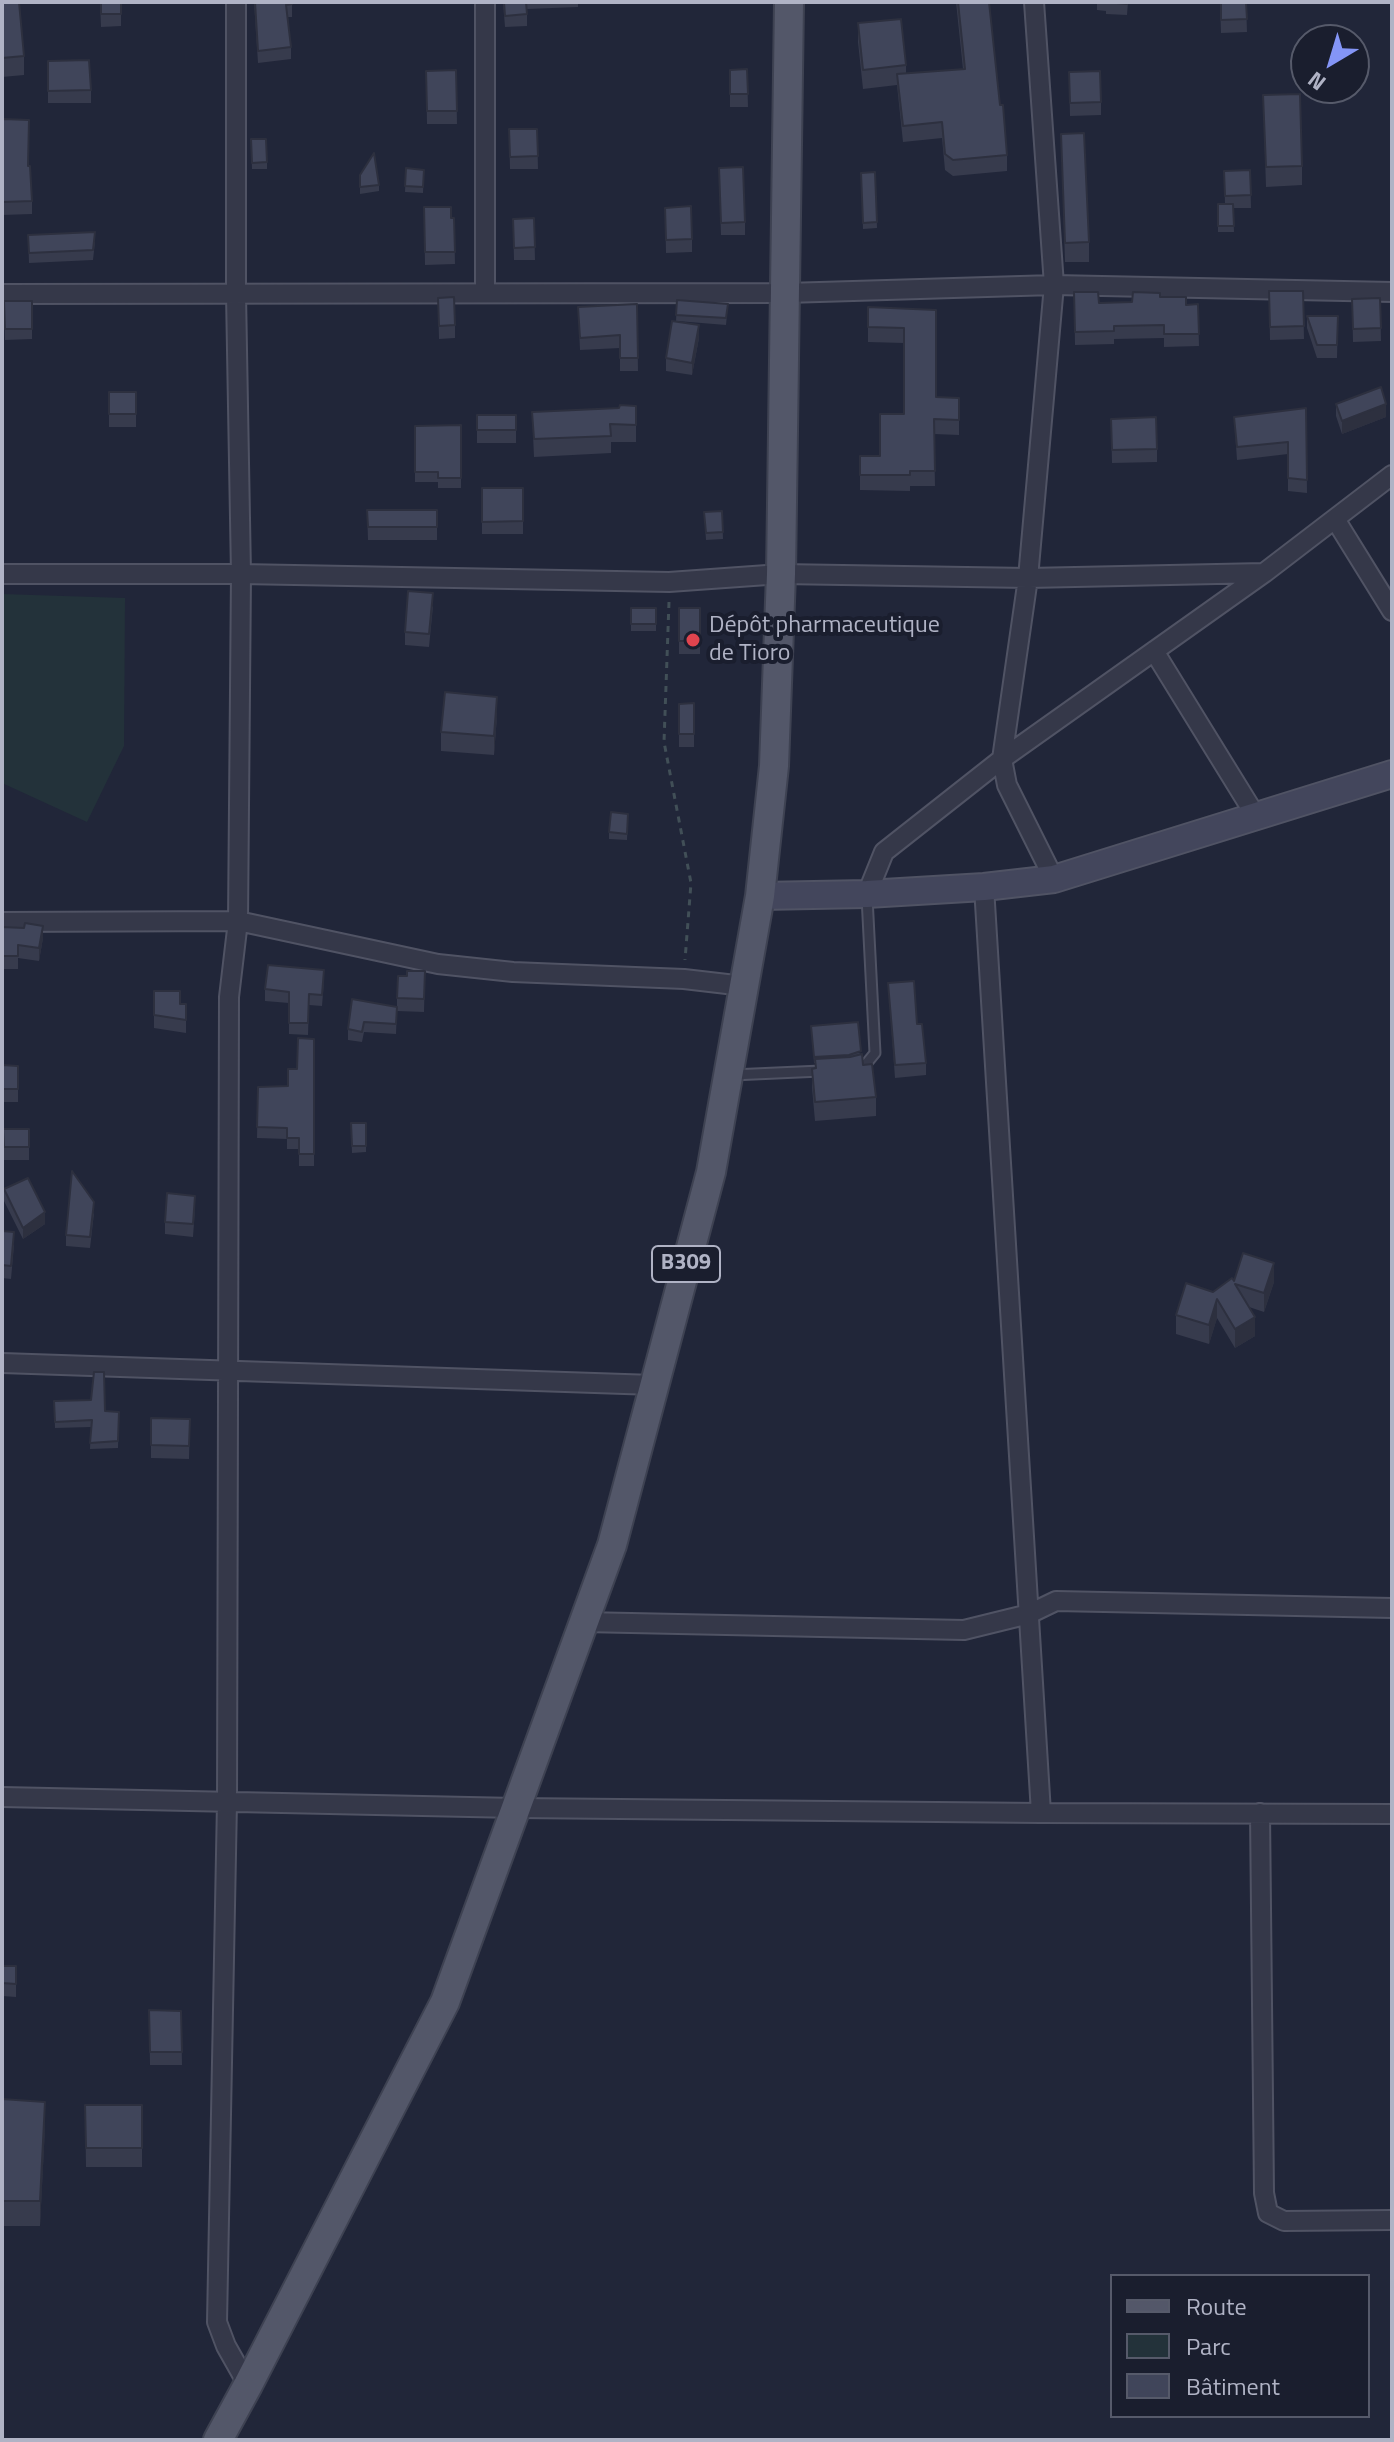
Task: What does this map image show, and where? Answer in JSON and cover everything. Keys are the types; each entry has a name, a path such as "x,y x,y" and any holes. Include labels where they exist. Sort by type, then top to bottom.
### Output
{"main road":[{"name":"B309","path":"218,2440 445,2002 612,1545 711,1172 760,896 774,766 781,574 789,2"},
{"path":"760,896 867,894 1054,879 1392,774"}],"street":[{"path":"236,2 236,294 241,574 238,921 229,997 227,1802 217,2322 226,2346 248,2385"},
{"path":"485,2 485,293"},
{"path":"1034,2 1054,285 1028,578 1002,759 1007,785 1054,879"},
{"path":"2,294 786,293 1054,285 1392,292"},
{"path":"867,894 884,852 1002,759 1264,573 1392,475"},
{"path":"1335,519 1392,611"},
{"path":"2,574 241,574 669,582 781,574 1028,578 1264,573"},
{"path":"1154,651 1257,818"},
{"path":"984,887 1041,1813"},
{"path":"2,922 238,921 438,964 513,972 684,979 744,986"},
{"path":"2,1363 654,1385"},
{"path":"583,1622 964,1630 1029,1614 1056,1601 1392,1608"},
{"path":"2,1797 516,1808 1392,1814"},
{"path":"1260,1813 1264,2193 1268,2213 1284,2221 1392,2220"}],"lane":[{"path":"850,1069 866,1064 875,1053 867,894"},
{"path":"728,1075 834,1070"}],"path":[{"path":"669,582 664,742 691,883 684,979"}],"green space":[{"path":"2,594 125,598 124,746 87,822 2,783"}],"building":[{"path":"2,2 19,2 24,56 2,58"},
{"path":"101,2 121,2 121,14 101,14"},
{"path":"255,2 292,2 286,5 291,47 258,51"},
{"path":"504,2 526,2 527,14 505,16"},
{"path":"958,2 989,2 1007,155 953,160 945,154 942,122 903,126 897,74 965,69"},
{"path":"1221,2 1246,2 1247,19 1221,20"},
{"path":"901,19 906,65 863,70 858,23"},
{"path":"89,60 91,90 48,91 48,61"},
{"path":"747,69 748,94 730,94 730,70"},
{"path":"456,70 457,111 427,111 426,71"},
{"path":"1100,71 1101,102 1070,103 1069,72"},
{"path":"1290,94 1290,104 1300,104 1302,166 1266,167 1263,95"},
{"path":"3,119 29,120 28,166 32,201 2,202"},
{"path":"509,129 537,129 538,156 510,157"},
{"path":"1084,133 1089,242 1065,243 1061,134"},
{"path":"251,139 266,139 267,162 252,163"},
{"path":"374,153 379,185 360,187 360,175"},
{"path":"743,167 745,222 721,223 719,168"},
{"path":"406,168 424,170 423,187 405,186"},
{"path":"1250,170 1251,195 1225,196 1224,171"},
{"path":"875,172 877,222 863,223 861,173"},
{"path":"1218,204 1233,204 1234,226 1218,226"},
{"path":"691,206 692,239 666,240 665,208"},
{"path":"424,207 451,207 455,252 425,252"},
{"path":"534,218 535,247 514,248 513,219"},
{"path":"95,232 93,250 29,253 28,235"},
{"path":"1269,291 1303,291 1304,326 1270,327"},
{"path":"1074,292 1098,292 1099,303 1132,302 1133,292 1160,293 1160,297 1186,297 1186,305 1198,304 1199,334 1164,334 1164,325 1114,326 1114,331 1075,332"},
{"path":"454,297 455,325 439,326 438,298"},
{"path":"1380,298 1381,328 1353,329 1352,299"},
{"path":"677,300 728,304 726,318 676,315"},
{"path":"4,301 32,301 32,329 5,329"},
{"path":"637,304 638,358 620,358 620,335 580,338 578,307"},
{"path":"868,307 936,310 936,397 959,398 959,420 934,419 935,471 910,471 910,475 860,475 860,456 880,456 880,414 904,414 904,328 868,327"},
{"path":"1307,316 1338,316 1337,345 1317,345"},
{"path":"672,321 699,325 692,363 666,358"},
{"path":"1381,387 1386,404 1342,421 1336,404"},
{"path":"109,392 136,392 136,414 109,414"},
{"path":"620,405 636,406 636,425 610,424 611,436 534,439 532,412 619,408"},
{"path":"1306,408 1307,480 1288,478 1288,442 1237,447 1234,417"},
{"path":"477,415 516,415 516,430 477,430"},
{"path":"1156,417 1157,449 1112,450 1111,419"},
{"path":"461,425 461,478 438,478 438,472 415,472 415,426"},
{"path":"482,488 523,488 523,521 482,522"},
{"path":"367,510 437,510 437,527 368,527"},
{"path":"722,511 723,532 706,533 704,512"},
{"path":"408,591 433,593 429,634 405,632"},
{"path":"631,608 656,608 656,624 631,624"},
{"path":"679,608 700,608 700,641 679,641"},
{"path":"445,692 497,697 494,736 441,732"},
{"path":"694,703 694,734 679,734 679,704"},
{"path":"611,812 628,814 627,834 609,832"},
{"path":"25,923 43,926 39,948 18,945 18,956 2,956 2,927 24,928"},
{"path":"268,965 324,970 322,995 309,994 308,1023 289,1023 289,992 265,989"},
{"path":"407,971 425,971 424,999 397,998 398,976 407,976"},
{"path":"914,981 917,1024 922,1024 926,1063 895,1065 888,983"},
{"path":"154,991 180,991 180,1004 186,1004 186,1020 154,1015"},
{"path":"352,999 397,1007 396,1024 364,1022 362,1032 348,1029"},
{"path":"858,1022 861,1051 849,1055 814,1057 811,1026"},
{"path":"298,1038 314,1039 314,1154 299,1154 299,1138 287,1138 287,1128 257,1127 258,1087 288,1086 288,1069 297,1069"},
{"path":"862,1054 863,1065 872,1064 876,1097 815,1102 812,1069 816,1068 815,1059"},
{"path":"2,1065 18,1066 18,1089 2,1089"},
{"path":"351,1123 366,1123 366,1146 352,1146"},
{"path":"3,1129 29,1129 29,1147 4,1147"},
{"path":"72,1171 94,1202 90,1237 66,1235"},
{"path":"28,1178 45,1212 23,1228 4,1189"},
{"path":"167,1193 195,1196 193,1224 165,1222"},
{"path":"2,1231 14,1232 11,1266 2,1265"},
{"path":"1243,1253 1274,1263 1264,1293 1235,1284 1255,1317 1235,1329 1217,1299 1209,1325 1176,1315 1186,1283 1213,1292 1232,1278 1234,1281"},
{"path":"94,1372 104,1372 105,1411 119,1412 118,1441 90,1443 92,1420 55,1422 54,1401 91,1400"},
{"path":"151,1418 190,1419 189,1446 151,1445"},
{"path":"2,1966 16,1966 16,1984 2,1983"},
{"path":"149,2010 181,2011 182,2052 150,2052"},
{"path":"2,2099 45,2102 40,2201 2,2201"},
{"path":"85,2105 142,2105 142,2148 86,2148"}],"place":[{"name":"Dépôt pharmaceutique de Tioro","path":"693,640"}]}
